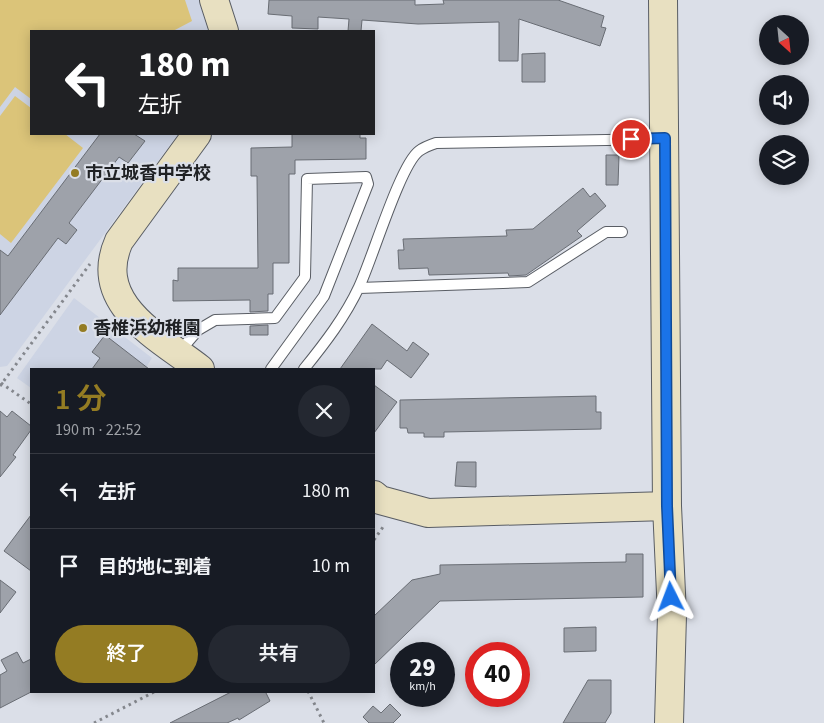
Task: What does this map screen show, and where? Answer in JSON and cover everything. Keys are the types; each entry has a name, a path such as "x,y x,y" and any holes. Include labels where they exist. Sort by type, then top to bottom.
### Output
{"street":[{"path":"214,0 224,30"},
{"path":"663,0 667,506 672,616 668,723"},
{"path":"196,135 119,240 112,259 112,269 116,290 128,312 199,368"},
{"path":"375,496 380,500 428,513 667,506"}],"lane":[{"path":"305,368 330,336 359,288 403,176 417,152 436,143 665,138"},
{"path":"179,352 198,330 215,320 275,318 305,277 307,179 366,176 368,184 324,296 272,368"},
{"path":"359,288 528,282 606,232 622,232"}],"path":[{"path":"30,403 1,384 92,262"},
{"path":"94,723 152,693"},
{"path":"309,693 324,723"}],"shaded area":[{"name":"市立城香中学校","path":"0,0 199,0 208,30 30,30 30,135 177,135 7,366 0,367"},
{"path":"0,0 185,0 192,21 175,30 30,30 30,98 15,87 0,107"},
{"path":"15,96 30,107 30,135 66,135 83,148 11,243 0,234 0,116"},
{"name":"香椎浜幼稚園","path":"74,298 152,358 146,368 30,368 30,387 17,378"}],"building":[{"path":"269,0 415,0 415,5 444,4 443,0 558,0 604,16 601,27 606,28 600,46 519,19 518,61 499,61 499,22 418,24 362,20 361,30 348,30 349,19 318,17 318,29 292,28 292,16 268,14"},
{"path":"545,53 545,82 522,82 522,54"},
{"path":"99,135 136,135 145,141 128,163 119,157 69,223 77,230 66,244 58,238 0,315 0,250 8,256"},
{"path":"292,135 360,135 360,138 366,138 366,159 295,160 295,174 289,174 289,263 273,263 273,294 268,294 268,311 250,312 250,300 173,301 173,280 178,281 178,268 258,268 257,176 251,176 251,148 292,147"},
{"path":"606,155 619,155 618,185 606,185"},
{"path":"583,188 590,197 595,193 606,206 577,231 582,236 526,275 509,276 508,273 429,275 428,268 399,269 398,250 404,250 403,239 507,236 506,230 533,229"},
{"path":"372,324 407,351 413,342 429,354 411,378 387,360 381,369 341,368"},
{"path":"268,325 268,335 250,335 250,326"},
{"path":"105,335 148,368 93,368 100,358 92,352"},
{"path":"375,386 397,402 375,432"},
{"path":"596,396 596,412 601,412 601,429 444,432 444,437 424,437 424,433 408,433 407,428 400,428 400,400"},
{"path":"0,411 7,417 12,411 30,425 30,431 13,455 16,457 0,477"},
{"path":"457,462 476,462 476,487 455,486"},
{"path":"30,516 30,570 4,551"},
{"path":"626,554 643,554 643,597 440,601 398,642 390,642 390,649 375,664 375,615 412,580 440,574 440,565 626,562"},
{"path":"0,580 16,592 0,613"},
{"path":"596,627 596,651 564,652 564,628"},
{"path":"17,652 23,663 30,660 30,693 0,708 0,675 7,671 1,660"},
{"path":"588,680 611,680 611,713 605,723 563,723"},
{"path":"229,693 266,693 270,701 239,720 238,718 227,723 170,723"},
{"path":"390,704 390,707 393,707 401,715 393,723 369,723 363,717 373,706 381,713"}],"place":[{"name":"市立城香中学校","path":"75,173"},
{"name":"香椎浜幼稚園","path":"83,328"}],"route":[{"path":"631,139 665,138 667,506 671,597"}]}
